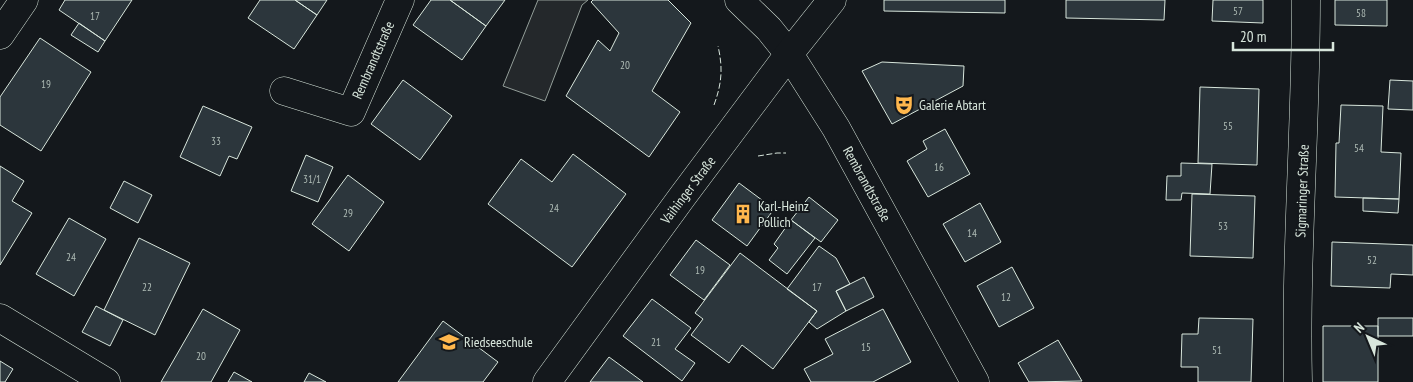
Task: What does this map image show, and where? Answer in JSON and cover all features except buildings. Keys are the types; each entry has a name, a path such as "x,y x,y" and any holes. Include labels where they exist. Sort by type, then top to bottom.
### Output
{"main road":[{"path":"0,35 24,0"},
{"name":"Rembrandtstraße","path":"284,91 351,112 400,0"},
{"name":"Rembrandtstraße","path":"739,0 769,30 789,54 836,128 976,382"},
{"name":"Vaihinger Straße","path":"547,382 789,54 832,0"},
{"name":"Sigmaringer Straße","path":"1298,382 1297,327 1306,56 1306,0"},
{"path":"0,318 106,382"}],"shaded area":[{"path":"538,0 588,0 582,5 545,101 503,86"}],"fence":[{"path":"714,105 721,76 718,46"},
{"path":"758,156 786,153"}],"place":[{"name":"Galerie Abtart","path":"904,105"},
{"name":"Karl-Heinz Pollich","path":"743,214"},
{"name":"Riedseeschule","path":"449,342"}]}
